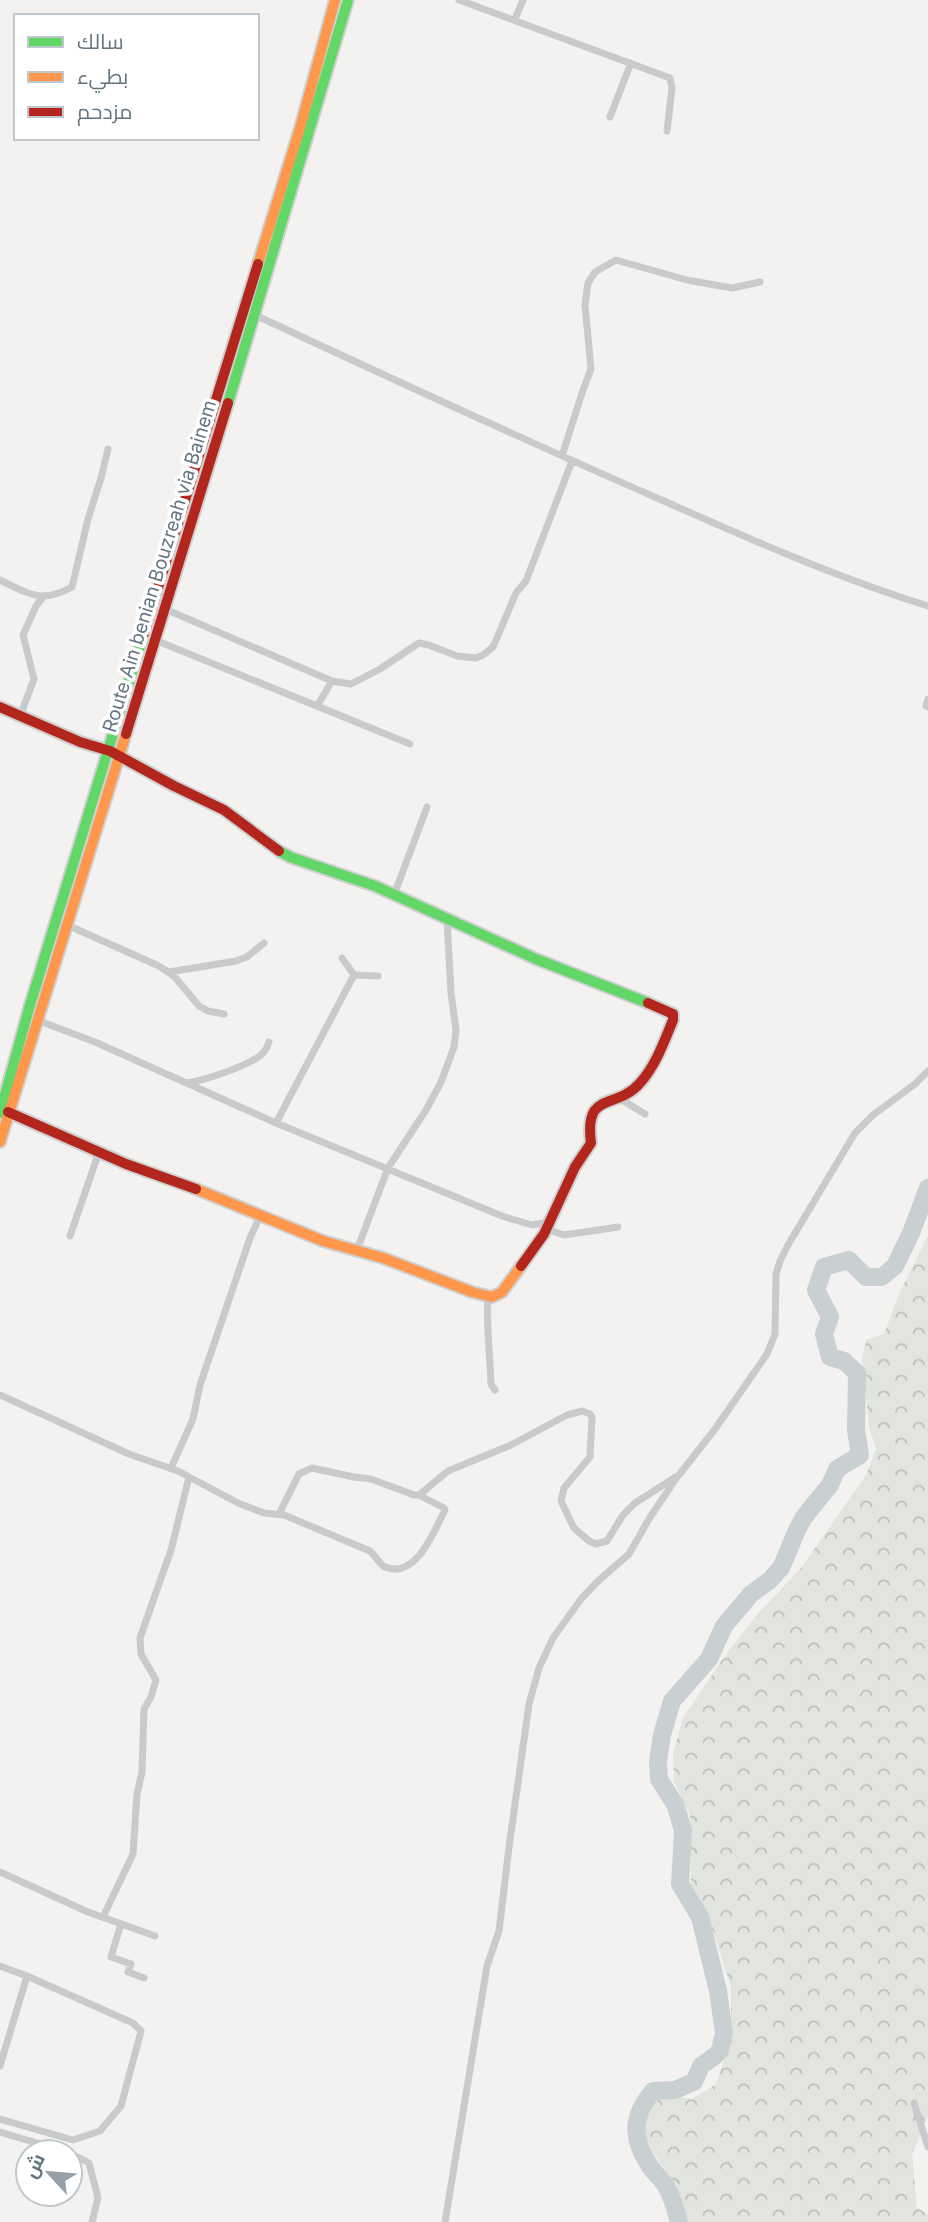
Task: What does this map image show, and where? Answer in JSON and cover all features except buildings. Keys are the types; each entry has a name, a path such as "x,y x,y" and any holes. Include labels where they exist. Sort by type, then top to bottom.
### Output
{"main road":[{"name":"Route Ain benian Bouzreah via Bainem","path":"4,1112 37,1020 66,925 335,0"},
{"name":"Route Ain benian Bouzreah via Bainem","path":"0,1142 4,1112 30,1004 165,609 348,0"},
{"path":"0,708 80,743 115,753 224,810 290,857 375,886 536,959 673,1014 673,1020 647,1075 629,1094 603,1101 596,1109 589,1128 591,1143 575,1167 541,1240 502,1292 496,1296 488,1297 357,1250 323,1241 4,1112"}],"street":[{"path":"459,0 670,78 667,131"},
{"path":"515,19 523,0"},
{"path":"610,117 631,63"},
{"path":"562,456 591,369 585,305 588,283 596,272 616,260 687,280 732,288 760,282"},
{"path":"255,315 572,461 752,539 838,574 928,606"},
{"path":"0,580 33,596 63,592 72,587 108,449"},
{"path":"165,609 332,681 351,684 380,669 419,643 465,658 476,658 489,652 516,593 526,581 572,461"},
{"path":"20,716 34,680 23,635 36,606 44,596"},
{"path":"155,640 410,744"},
{"path":"317,706 332,681"},
{"path":"928,699 928,707"},
{"path":"394,895 427,807"},
{"path":"357,1250 388,1168 426,1110 441,1082 454,1047 456,1030 447,919"},
{"path":"66,925 169,972 199,1006 224,1014"},
{"path":"169,972 236,961 247,957 264,943"},
{"path":"342,958 354,975"},
{"path":"276,1123 354,975"},
{"path":"354,975 378,976"},
{"path":"37,1020 85,1038 276,1123 523,1223 548,1225 564,1235 618,1227"},
{"path":"187,1083 209,1079 254,1059 264,1053 269,1042"},
{"path":"445,2222 487,1966 499,1931 530,1704 536,1677 547,1650 588,1591 629,1554 679,1475 715,1429 771,1347 775,1334 776,1274 780,1261 849,1141 867,1121 928,1071"},
{"path":"617,1097 645,1114"},
{"path":"70,1236 99,1152"},
{"path":"171,1468 193,1419 200,1385 250,1238 261,1214"},
{"path":"488,1297 486,1328 491,1384 495,1390"},
{"path":"0,1395 129,1454 171,1468 238,1503 264,1513 279,1514 370,1551 387,1568 405,1568 418,1558 445,1510 419,1494"},
{"path":"279,1514 299,1474 312,1468 354,1478 371,1479 414,1495 419,1494 448,1471 511,1445 567,1415 582,1410 592,1417 590,1457 564,1488 561,1502 574,1528 589,1541 596,1544 607,1541 623,1515 635,1503 679,1475"},
{"path":"103,1917 133,1854 136,1794 142,1772 144,1709 156,1680 141,1654 140,1638 165,1571 189,1477"},
{"path":"0,1872 103,1917 155,1936"},
{"path":"121,1924 111,1957 131,1964 128,1972 144,1978"},
{"path":"0,1966 133,2023 141,2031 121,2106 100,2131 79,2138"},
{"path":"0,2066 27,1976"},
{"path":"914,2103 928,2147"},
{"path":"0,2119 66,2138"},
{"path":"0,2132 20,2138"},
{"path":"84,2160 89,2163 98,2198 92,2222"}],"green space":[{"path":"928,1235 928,2117 912,2154 917,2207 928,2215 928,2222 687,2222 671,2178 651,2150 642,2127 650,2107 664,2095 692,2099 716,2084 731,2041 731,1987 706,1910 691,1887 690,1815 674,1782 673,1754 683,1718 722,1660 754,1618 801,1568 866,1475 876,1449 869,1427 862,1358 866,1340 884,1334 899,1294"}],"waterway":[{"path":"679,2222 666,2186 649,2165 639,2145 636,2127 638,2118 653,2091 675,2090 694,2082 701,2066 720,2050 724,2033 718,1991 700,1917 680,1884 683,1831 676,1806 659,1779 658,1761 662,1735 672,1701 709,1659 724,1626 751,1594 781,1568 804,1517 830,1485 837,1469 860,1455 856,1430 857,1373 844,1361 830,1357 824,1334 830,1317 816,1290 824,1267 849,1260 866,1277 882,1277 895,1266 928,1188"}],"traffic: fast":[{"path":"228,403 348,0"},
{"path":"0,1113 30,1005 144,633"},
{"path":"279,851 375,886 536,959 648,1003"}],"traffic: slow":[{"path":"258,264 300,128 335,0"},
{"path":"0,1142 126,734"},
{"path":"196,1189 323,1241 383,1258 492,1297 502,1292 521,1266"}],"traffic: jam":[{"path":"144,633 258,264"},
{"path":"126,734 228,403"},
{"path":"0,707 80,742 110,751 224,810 279,851"},
{"path":"521,1266 544,1234 575,1167 591,1143 592,1115 604,1103 621,1097 640,1083 659,1053 673,1014 648,1003"},
{"path":"8,1112 126,1164 196,1189"}]}
